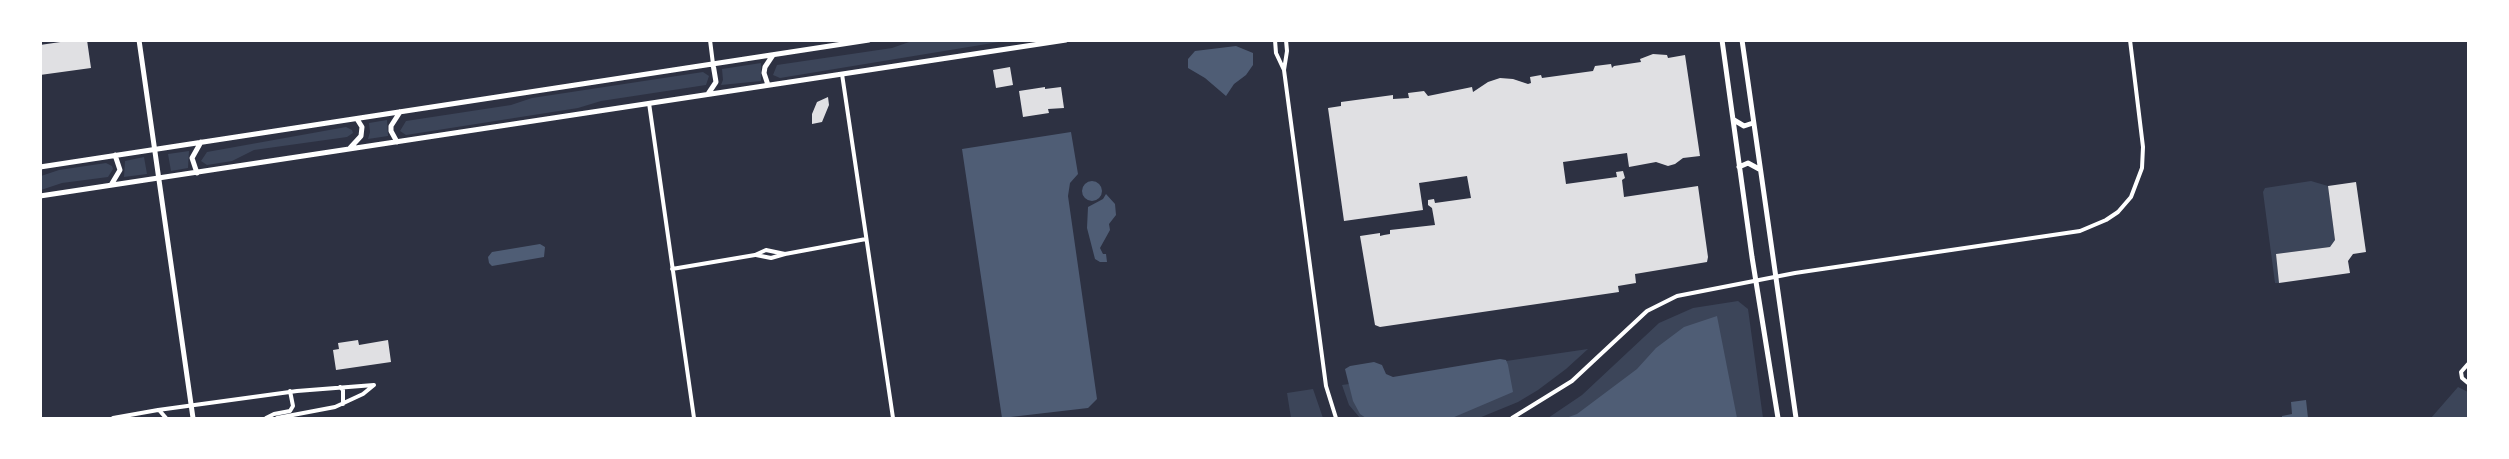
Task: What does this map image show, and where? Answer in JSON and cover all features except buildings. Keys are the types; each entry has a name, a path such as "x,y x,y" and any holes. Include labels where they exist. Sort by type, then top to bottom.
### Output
{"main road":[{"path":"139,40 193,418"},
{"path":"40,166 869,40"},
{"path":"40,196 1066,40"},
{"path":"1722,40 1778,418"},
{"path":"1742,41 1796,418"},
{"path":"768,85 764,73 765,67 773,55"},
{"path":"708,94 716,82 713,64"},
{"path":"397,142 391,126 400,112"},
{"path":"349,149 361,136 362,127 357,119"},
{"path":"1733,119 1740,125 1753,123"},
{"path":"197,172 192,158 201,142"},
{"path":"111,185 120,170 116,155"},
{"path":"1739,167 1751,164 1760,170"}],"street":[{"path":"710,40 713,64"},
{"path":"1275,40 1276,53 1284,70"},
{"path":"1286,40 1284,70 1326,386 1336,418"},
{"path":"1512,418 1572,381 1633,322 1654,306 1686,293 1776,276 2080,231 2110,218 2131,197 2140,178 2143,158 2130,40"},
{"path":"842,74 893,418"},
{"path":"649,103 694,418"},
{"path":"755,255 767,259 866,239"},
{"path":"672,269 755,255 766,250 785,254"},
{"path":"2469,364 2461,372 2462,378 2469,383"},
{"path":"113,418 290,392 374,385 363,394 342,404 315,413 277,418"},
{"path":"340,387 344,398 342,404"},
{"path":"266,418 290,411 293,406 290,392"},
{"path":"158,410 166,418"}],"shaded area":[{"path":"912,41 1005,41 780,78 773,75 777,65 892,48"},
{"path":"1236,46 1253,53 1253,65 1246,75 1234,84 1226,96 1205,78 1188,68 1188,59 1195,51"},
{"path":"761,63 761,81 721,85 722,69"},
{"path":"703,72 709,76 706,85 406,135 400,131 406,121 511,105 532,98"},
{"path":"387,120 388,136 368,139 369,123"},
{"path":"346,127 353,133 347,137 254,150 232,161 207,165 201,161 207,152"},
{"path":"1071,132 1078,174 1070,183 1068,196 1097,399 1088,408 1002,418 962,149"},
{"path":"189,151 188,168 171,171 168,154"},
{"path":"144,157 147,174 124,177 125,161"},
{"path":"106,163 113,169 108,177 62,183 41,190 41,176 59,170"},
{"path":"1092,181 1099,184 1102,191 1099,198 1092,201 1085,198 1082,191 1085,184"},
{"path":"2311,181 2328,186 2335,240 2330,247 2276,254 2279,283 2275,283 2263,192 2265,188"},
{"path":"1106,194 1115,204 1116,215 1109,224 1110,230 1100,248 1103,254 1106,254 1107,262 1100,262 1095,259 1087,228 1088,207 1103,199"},
{"path":"540,244 545,247 544,257 492,266 489,263 488,257 492,252"},
{"path":"1738,301 1748,309 1763,418 1548,418 1582,395 1659,323 1693,308"},
{"path":"1717,316 1737,418 1566,418 1577,414 1637,369 1656,348 1684,327"},
{"path":"1588,349 1538,390 1518,402 1479,418 1360,418 1349,405 1342,385"},
{"path":"1500,359 1506,360 1508,365 1513,392 1452,418 1366,418 1360,414 1353,401 1345,369 1374,362 1382,365 1386,374 1393,377"},
{"path":"2458,387 2468,392 2468,418 2431,418"},
{"path":"1313,389 1323,418 1291,418 1287,393"},
{"path":"2306,400 2308,418 2282,418 2282,416 2292,414 2291,402"}]}
